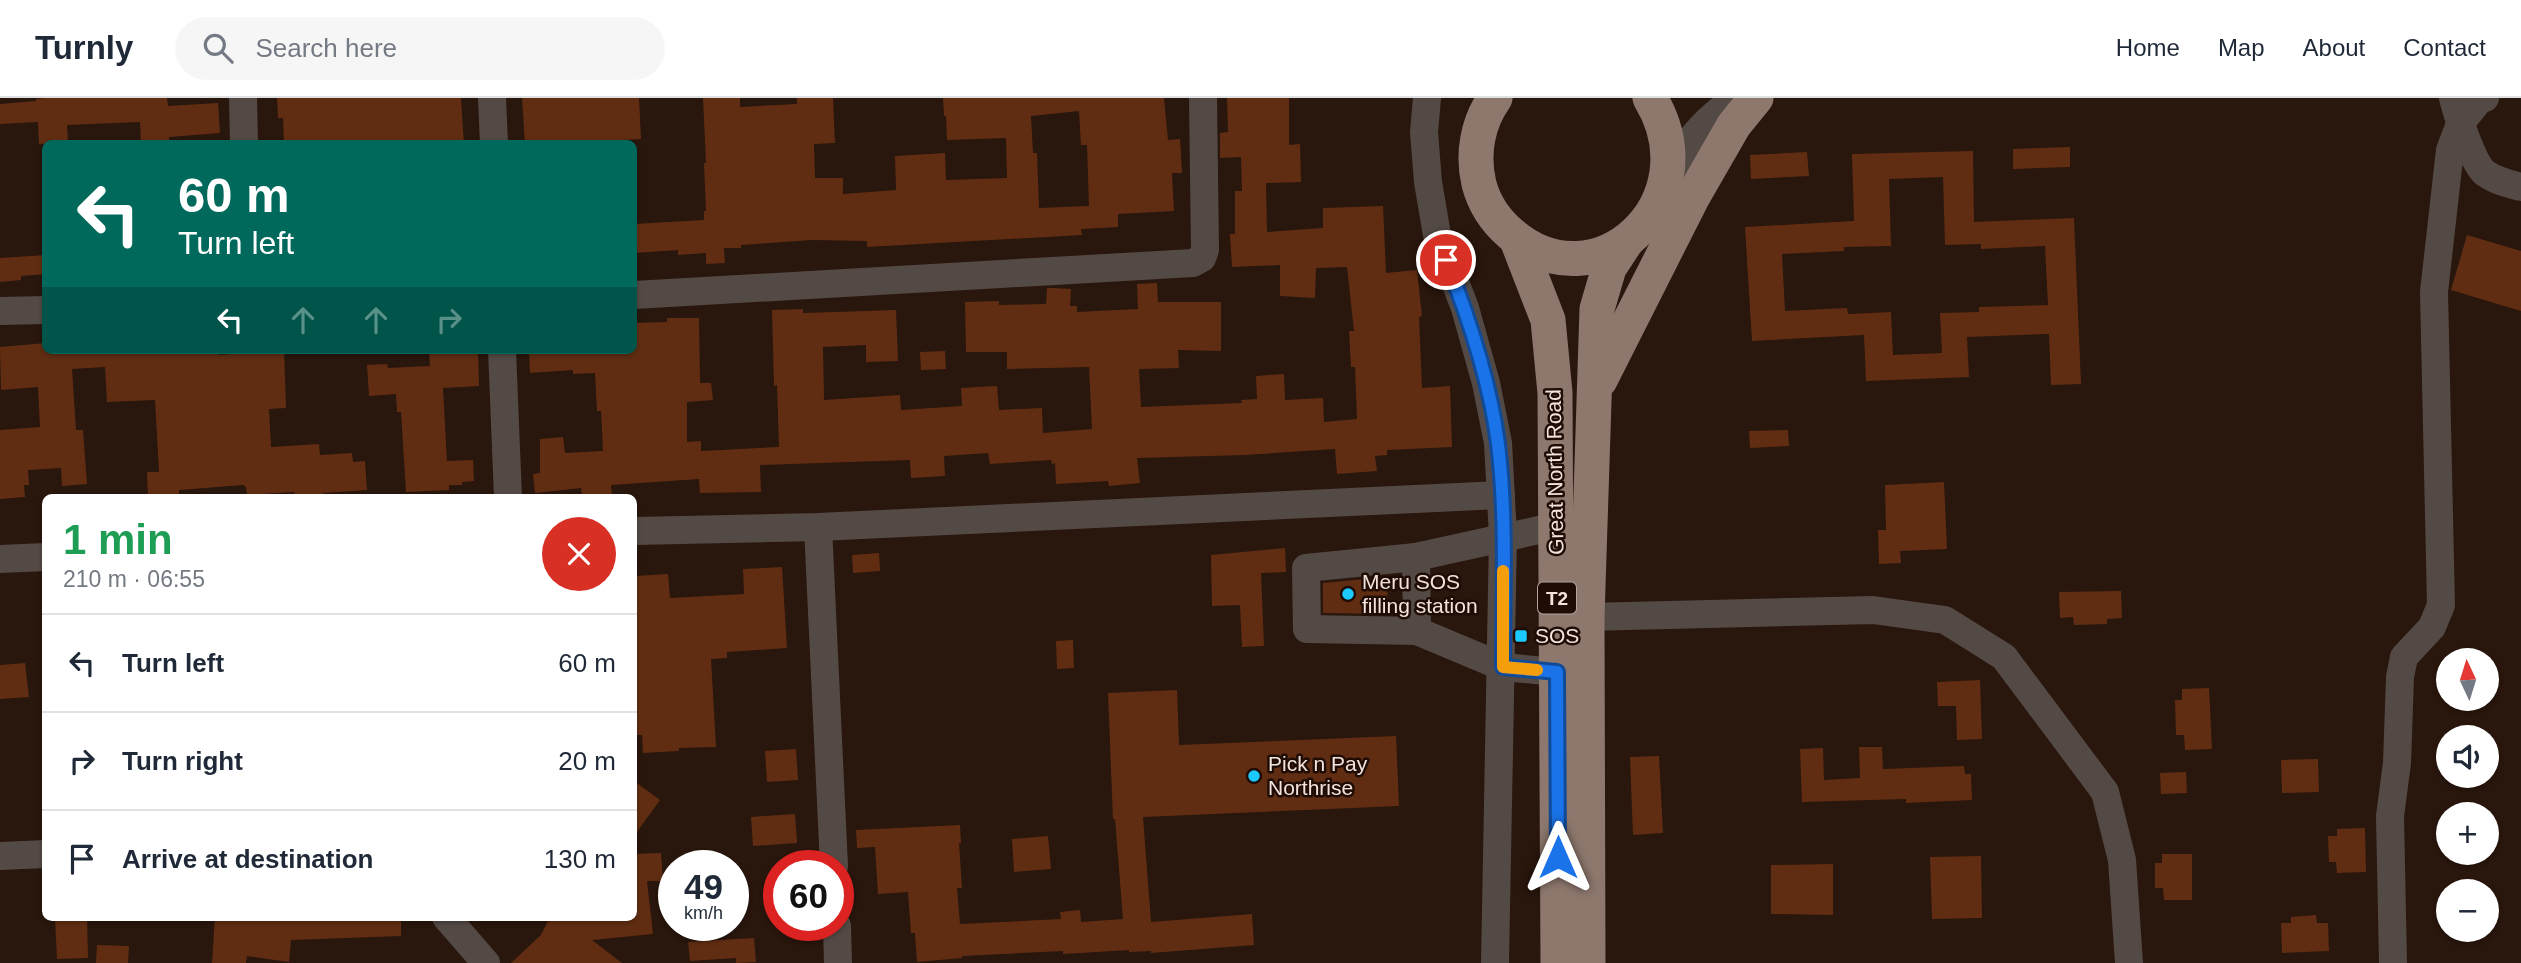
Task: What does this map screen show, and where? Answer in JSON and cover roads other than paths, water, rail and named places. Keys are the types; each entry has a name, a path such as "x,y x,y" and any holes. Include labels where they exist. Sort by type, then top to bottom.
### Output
{"main road":[{"name":"T2","path":"1495,98 1479,132 1476,163 1481,192 1496,219 1517,240 1547,254 1579,257 1596,255 1626,242 1644,224 1659,203 1667,179 1669,146 1665,128 1650,98"},
{"path":"1596,390 1692,198 1734,125 1756,98"},
{"name":"Great North Road","path":"1517,240 1548,320 1555,393 1558,963"},
{"name":"Great North Road","path":"1588,963 1587,617 1597,309 1609,268 1626,242"}],"street":[{"path":"243,98 244,140"},
{"path":"492,98 494,140"},
{"path":"637,295 1193,263 1202,258 1205,250 1203,98"},
{"path":"1427,98 1424,132 1428,182 1437,235 1465,308 1486,383 1498,443 1503,536 1503,667 1495,963"},
{"path":"1667,179 1687,142 1715,112 1737,98"},
{"path":"2456,111 2485,98"},
{"path":"2456,111 2483,172 2504,183 2521,187"},
{"path":"2393,963 2390,816 2397,763 2400,677 2404,657 2432,627 2441,605 2434,292 2456,111"},
{"path":"0,311 42,310"},
{"path":"502,354 508,494"},
{"path":"637,531 818,527 1501,495"},
{"path":"1557,526 1416,557 1306,568 1307,629 1417,631 1503,667 1557,672"},
{"path":"818,527 833,850"},
{"path":"0,559 42,557"},
{"path":"1416,557 1417,631"},
{"path":"1587,617 1872,610 1945,620 2004,657 2105,792 2122,860 2129,963"},
{"path":"0,856 42,854"},
{"path":"449,921 486,963"},
{"path":"837,941 838,963"}],"place":[{"name":"Meru SOS filling station","path":"1348,594"},
{"name":"SOS","path":"1521,636"},
{"name":"Pick n Pay Northrise","path":"1254,776"}]}
